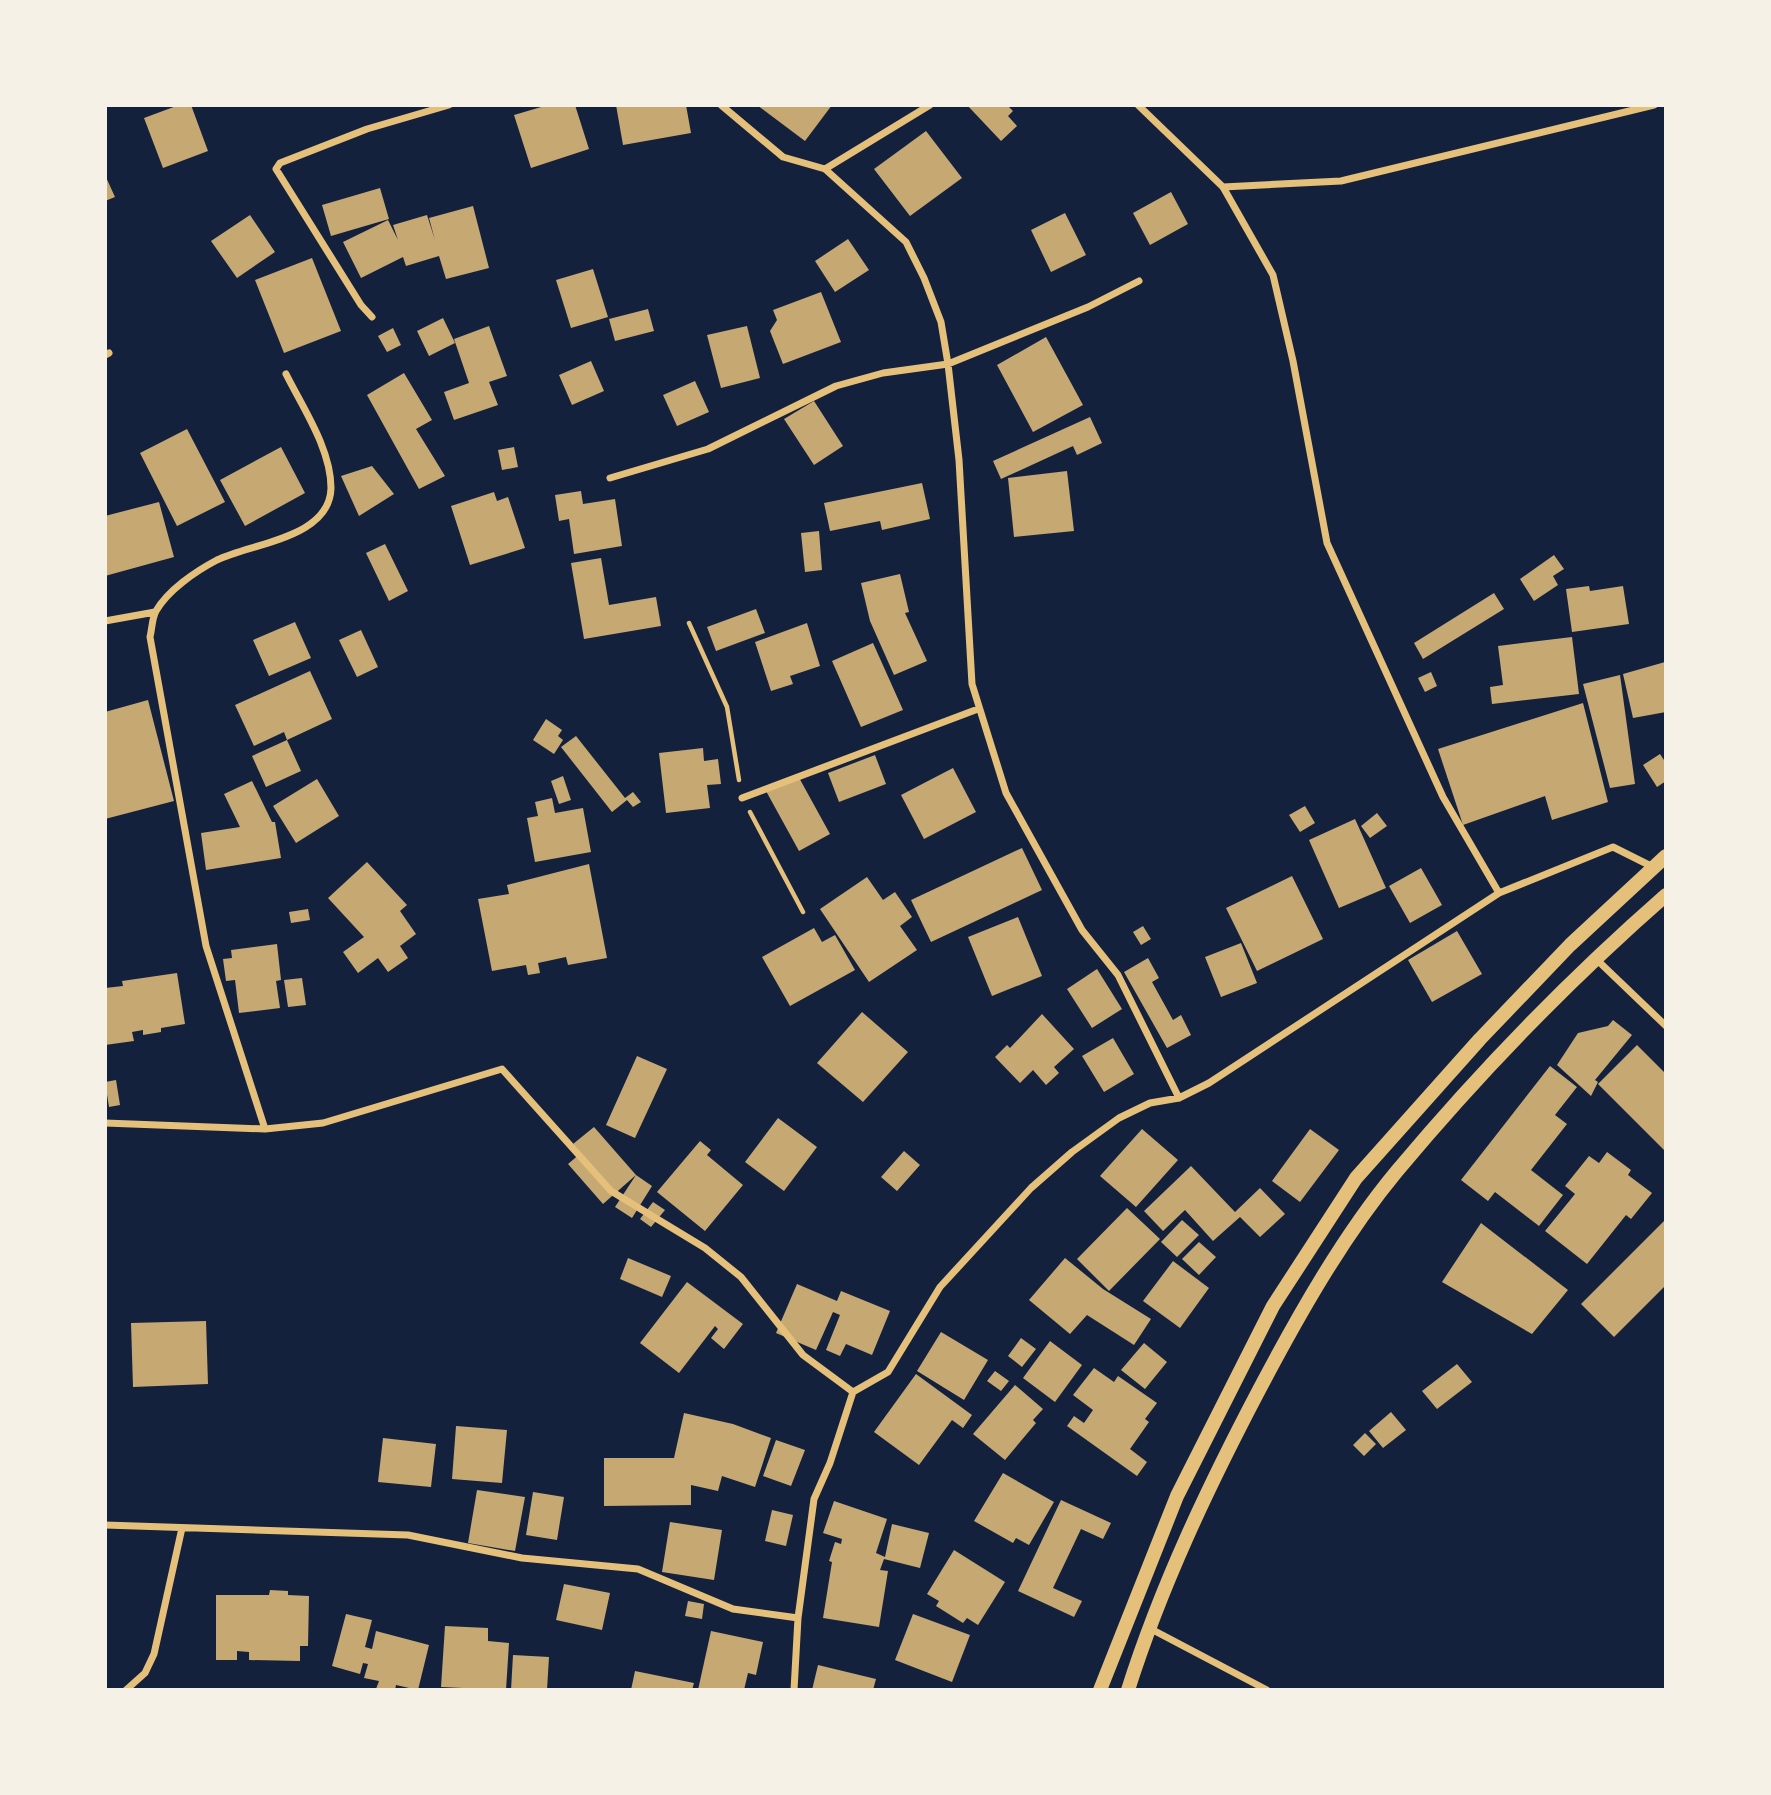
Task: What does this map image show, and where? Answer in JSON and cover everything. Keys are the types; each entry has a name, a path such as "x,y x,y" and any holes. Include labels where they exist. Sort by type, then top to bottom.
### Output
{"main road":[{"path":"1100,1690 1177,1496 1273,1306 1356,1178 1480,1039 1570,945 1666,856"},
{"path":"1128,1690 1202,1499 1307,1300 1395,1173 1595,957 1666,895"}],"street":[{"path":"372,317 354,295 276,169 280,163 367,129 449,105"},
{"path":"721,105 783,157 825,169 906,242 941,322 948,364 958,460 972,684 978,709 1006,793 1082,930 1118,975 1179,1098"},
{"path":"825,169 930,105"},
{"path":"1138,105 1223,187 1273,275 1293,361 1327,542 1443,797 1499,892"},
{"path":"1223,187 1341,181 1654,105"},
{"path":"610,478 708,449 836,386 883,373 948,364 1088,307 1139,281"},
{"path":"265,1129 206,946 150,637 155,612 177,587 217,560 309,527 322,515 331,488 323,449 286,374"},
{"path":"105,621 155,612"},
{"path":"742,798 978,709"},
{"path":"794,1690 798,1618 814,1499 830,1462 853,1392 888,1372 940,1287 1031,1188 1072,1152 1119,1118 1150,1103 1179,1098 1209,1083 1499,892 1613,848 1653,867"},
{"path":"1595,957 1666,1026"},
{"path":"105,1123 265,1129 323,1123 502,1069 611,1191 705,1248 741,1277 803,1355 853,1392"},
{"path":"105,1525 408,1535 522,1558 638,1569 733,1608 798,1618"},
{"path":"126,1690 145,1673 154,1654 182,1528"},
{"path":"1151,1629 1267,1690"}],"path":[{"path":"689,622 727,707 742,798 803,912"}],"building":[{"path":"179,105 191,105 208,151 163,168 144,118"},
{"path":"548,105 575,105 589,149 531,168 514,115"},
{"path":"616,105 686,105 691,133 623,145"},
{"path":"757,105 832,105 805,141"},
{"path":"967,105 1007,105 1013,111 1008,116 1017,126 1001,141"},
{"path":"926,131 962,178 910,216 874,169"},
{"path":"105,175 115,197 105,201"},
{"path":"380,188 389,219 331,236 322,205"},
{"path":"1171,192 1188,224 1150,245 1133,213"},
{"path":"473,206 489,268 446,279 439,256 406,266 403,257 361,278 343,242 388,220 398,240 393,225 427,215 435,240 429,218"},
{"path":"1065,213 1086,255 1051,272 1031,230"},
{"path":"250,215 275,252 237,278 211,241"},
{"path":"848,239 869,270 835,292 815,261"},
{"path":"312,258 341,331 284,353 255,280"},
{"path":"593,269 608,317 571,328 556,280"},
{"path":"821,292 841,342 783,364 770,331 777,320 773,310"},
{"path":"648,309 654,331 615,341 609,319"},
{"path":"443,318 455,343 429,356 417,331"},
{"path":"489,326 507,376 489,382 498,405 454,420 444,392 469,383 454,339"},
{"path":"747,326 760,378 721,388 707,335"},
{"path":"393,328 401,345 387,352 378,336"},
{"path":"1046,337 1083,405 1033,432 997,365"},
{"path":"591,361 604,391 572,405 559,375"},
{"path":"404,373 432,420 416,429 445,476 419,489 367,395"},
{"path":"695,381 709,412 677,426 663,395"},
{"path":"814,401 843,446 814,465 784,419"},
{"path":"1090,417 1102,443 1077,455 1073,446 1001,479 993,461"},
{"path":"187,429 225,502 177,526 140,453"},
{"path":"281,447 305,493 245,526 220,480"},
{"path":"514,447 518,467 502,470 498,450"},
{"path":"372,466 394,494 359,516 341,476"},
{"path":"1067,471 1074,531 1014,537 1008,478"},
{"path":"922,483 930,519 882,530 880,521 830,531 824,503"},
{"path":"581,491 583,504 615,499 622,546 574,554 569,519 559,521 555,495"},
{"path":"494,492 497,501 508,497 525,548 470,565 451,506"},
{"path":"159,502 174,557 105,576 105,516"},
{"path":"819,531 822,570 805,572 801,533"},
{"path":"385,544 408,591 389,601 366,553"},
{"path":"1554,555 1564,569 1553,576 1558,585 1534,601 1520,579"},
{"path":"601,558 609,605 656,597 661,626 584,639 571,563"},
{"path":"900,574 909,612 905,613 927,661 894,675 870,621 861,583"},
{"path":"1589,586 1590,591 1623,586 1629,624 1572,632 1566,589"},
{"path":"1494,593 1504,609 1423,659 1414,643"},
{"path":"756,609 765,633 716,651 707,627"},
{"path":"295,622 311,658 269,676 253,640"},
{"path":"807,623 820,666 790,676 793,684 771,691 755,642"},
{"path":"361,630 378,667 357,677 339,640"},
{"path":"1572,637 1579,694 1492,704 1490,687 1503,685 1498,646"},
{"path":"873,643 903,710 861,727 832,661"},
{"path":"1665,662 1666,712 1633,718 1623,674"},
{"path":"310,671 332,719 287,740 284,732 254,746 235,705"},
{"path":"1431,672 1437,686 1425,692 1418,678"},
{"path":"1620,675 1635,784 1610,788 1583,684"},
{"path":"148,700 174,801 105,819 105,712"},
{"path":"1583,703 1608,802 1552,820 1545,796 1463,825 1438,749"},
{"path":"546,719 562,730 558,736 563,740 554,754 533,740"},
{"path":"576,736 625,798 633,792 641,802 633,807 627,800 612,812 561,747"},
{"path":"287,740 301,771 266,787 252,756"},
{"path":"703,748 704,761 718,759 721,784 707,785 710,808 666,813 659,753"},
{"path":"1660,754 1666,763 1666,781 1657,787 1643,765"},
{"path":"875,755 886,784 839,802 828,773"},
{"path":"953,768 976,812 924,839 901,795"},
{"path":"797,774 830,834 799,851 766,791"},
{"path":"563,776 571,800 559,804 551,781"},
{"path":"317,779 339,816 296,843 273,806"},
{"path":"252,781 272,822 275,822 281,858 206,870 201,833 240,827 224,794"},
{"path":"552,798 555,813 583,808 591,852 535,862 527,818 538,816 535,802"},
{"path":"1305,806 1315,823 1300,832 1289,815"},
{"path":"1377,813 1387,826 1370,838 1361,826"},
{"path":"1355,819 1386,888 1339,908 1309,840"},
{"path":"1022,848 1042,890 931,942 911,900"},
{"path":"367,862 407,905 400,911 416,934 400,946 408,958 388,972 378,958 358,973 343,952 364,937 328,898"},
{"path":"589,864 607,958 568,965 566,957 538,963 540,973 528,975 526,965 492,971 478,899 509,894 507,885"},
{"path":"1421,868 1442,905 1410,923 1389,886"},
{"path":"1292,876 1323,939 1257,971 1226,908"},
{"path":"867,877 883,900 895,892 912,917 900,926 917,950 869,982 820,909"},
{"path":"308,909 310,920 291,923 289,912"},
{"path":"1018,917 1042,976 992,996 968,937"},
{"path":"1143,926 1151,939 1141,945 1133,932"},
{"path":"814,928 822,942 835,935 855,970 790,1006 762,957"},
{"path":"1457,931 1482,974 1432,1002 1408,960"},
{"path":"1241,943 1257,983 1221,997 1205,957"},
{"path":"277,944 281,980 276,981 280,1008 239,1013 235,980 226,981 223,959 232,958 231,950"},
{"path":"1148,958 1159,978 1152,982 1173,1020 1181,1015 1191,1035 1167,1048 1124,972"},
{"path":"1097,969 1122,1009 1092,1028 1067,989"},
{"path":"177,973 185,1024 161,1028 161,1032 143,1035 143,1030 132,1032 134,1041 105,1045 105,988 123,986 122,981"},
{"path":"302,978 306,1005 288,1007 284,980"},
{"path":"862,1012 908,1052 863,1102 817,1063"},
{"path":"1042,1014 1074,1049 1054,1067 1059,1073 1046,1085 1033,1070 1020,1083 995,1057 1007,1045 1010,1048"},
{"path":"1613,1020 1632,1035 1595,1080 1598,1082 1591,1096 1557,1065 1578,1033 1608,1026"},
{"path":"1113,1038 1134,1074 1104,1092 1082,1056"},
{"path":"1637,1045 1666,1074 1666,1152 1598,1084"},
{"path":"637,1056 667,1069 635,1138 606,1125"},
{"path":"1550,1066 1577,1087 1555,1115 1567,1124 1531,1170 1563,1195 1539,1226 1495,1192 1488,1201 1461,1180"},
{"path":"116,1080 120,1105 109,1107 105,1082"},
{"path":"778,1118 817,1147 784,1191 745,1162"},
{"path":"594,1127 636,1175 603,1204 568,1164 581,1153 573,1144"},
{"path":"1142,1129 1178,1160 1136,1207 1100,1176"},
{"path":"1310,1129 1339,1150 1300,1202 1272,1181"},
{"path":"700,1141 711,1150 707,1155 743,1185 705,1231 657,1192"},
{"path":"904,1151 920,1165 897,1191 881,1177"},
{"path":"1607,1152 1631,1170 1628,1175 1652,1193 1631,1219 1626,1215 1587,1264 1545,1231 1575,1194 1565,1186 1589,1156 1599,1163"},
{"path":"1191,1166 1235,1212 1260,1188 1285,1214 1260,1237 1240,1217 1213,1241 1185,1210 1163,1231 1144,1211"},
{"path":"636,1175 652,1186 632,1218 615,1207"},
{"path":"653,1202 665,1210 651,1227 640,1219"},
{"path":"1127,1208 1160,1239 1109,1291 1077,1259"},
{"path":"1666,1219 1666,1285 1614,1337 1581,1304"},
{"path":"1182,1220 1199,1235 1177,1257 1161,1242"},
{"path":"1481,1223 1568,1290 1532,1334 1442,1282"},
{"path":"1199,1242 1216,1257 1199,1275 1182,1259"},
{"path":"628,1258 671,1276 662,1297 620,1279"},
{"path":"1065,1258 1103,1289 1151,1319 1134,1345 1087,1315 1070,1334 1029,1300"},
{"path":"1173,1261 1209,1288 1180,1328 1143,1301"},
{"path":"687,1282 743,1324 724,1349 711,1338 718,1329 715,1326 679,1373 640,1343"},
{"path":"797,1284 837,1301 841,1291 890,1311 872,1355 846,1344 840,1356 826,1350 840,1315 833,1312 816,1350 776,1333"},
{"path":"206,1321 208,1384 133,1387 131,1323"},
{"path":"941,1332 988,1360 964,1400 917,1371"},
{"path":"1021,1338 1036,1349 1022,1367 1008,1356"},
{"path":"1050,1341 1082,1365 1055,1402 1023,1378"},
{"path":"1144,1343 1167,1362 1145,1389 1121,1370"},
{"path":"1457,1364 1472,1382 1437,1409 1422,1391"},
{"path":"1094,1368 1114,1382 1118,1376 1157,1403 1145,1419 1149,1422 1130,1449 1147,1462 1137,1476 1067,1426 1074,1416 1084,1423 1093,1410 1073,1395"},
{"path":"995,1371 1009,1381 1001,1391 987,1381"},
{"path":"916,1374 972,1415 963,1428 952,1420 919,1465 874,1432"},
{"path":"1015,1385 1043,1409 1033,1420 1036,1423 1005,1460 973,1434"},
{"path":"1391,1412 1406,1430 1383,1448 1369,1431"},
{"path":"684,1413 733,1424 771,1438 755,1487 722,1476 718,1491 691,1485 691,1505 604,1506 604,1458 674,1458"},
{"path":"456,1426 507,1430 502,1483 452,1479"},
{"path":"1365,1433 1376,1444 1364,1456 1353,1445"},
{"path":"383,1438 436,1444 431,1487 378,1482"},
{"path":"776,1440 805,1450 791,1486 763,1476"},
{"path":"1003,1473 1054,1502 1029,1545 1016,1538 1013,1543 974,1521"},
{"path":"477,1490 525,1497 515,1551 468,1543"},
{"path":"533,1492 564,1497 557,1540 526,1535"},
{"path":"1061,1500 1111,1523 1103,1539 1081,1529 1053,1588 1082,1601 1074,1617 1018,1591"},
{"path":"834,1501 887,1519 876,1553 885,1557 892,1524 929,1533 920,1568 884,1559 880,1570 888,1571 879,1627 823,1618 832,1562 829,1561 835,1542 841,1544 842,1539 823,1533"},
{"path":"772,1510 793,1515 786,1546 765,1541"},
{"path":"670,1522 722,1530 714,1580 662,1572"},
{"path":"954,1550 1005,1582 978,1625 967,1618 963,1623 936,1606 939,1601 927,1594"},
{"path":"564,1584 610,1593 602,1630 556,1620"},
{"path":"270,1590 288,1591 288,1595 309,1596 308,1646 300,1646 300,1661 249,1660 249,1652 237,1651 237,1660 216,1660 216,1595 269,1595"},
{"path":"688,1601 704,1604 702,1619 685,1616"},
{"path":"346,1614 372,1620 365,1647 372,1649 376,1631 429,1645 418,1690 396,1685 395,1690 376,1689 379,1681 364,1678 368,1664 363,1663 360,1674 332,1666"},
{"path":"913,1614 970,1635 952,1682 895,1660"},
{"path":"445,1626 488,1628 488,1641 509,1643 506,1690 441,1687"},
{"path":"711,1631 763,1642 756,1675 748,1673 744,1690 698,1690"},
{"path":"513,1655 549,1657 547,1690 511,1690"},
{"path":"818,1665 876,1679 873,1690 812,1690"},
{"path":"635,1671 694,1683 692,1690 631,1690"}]}
